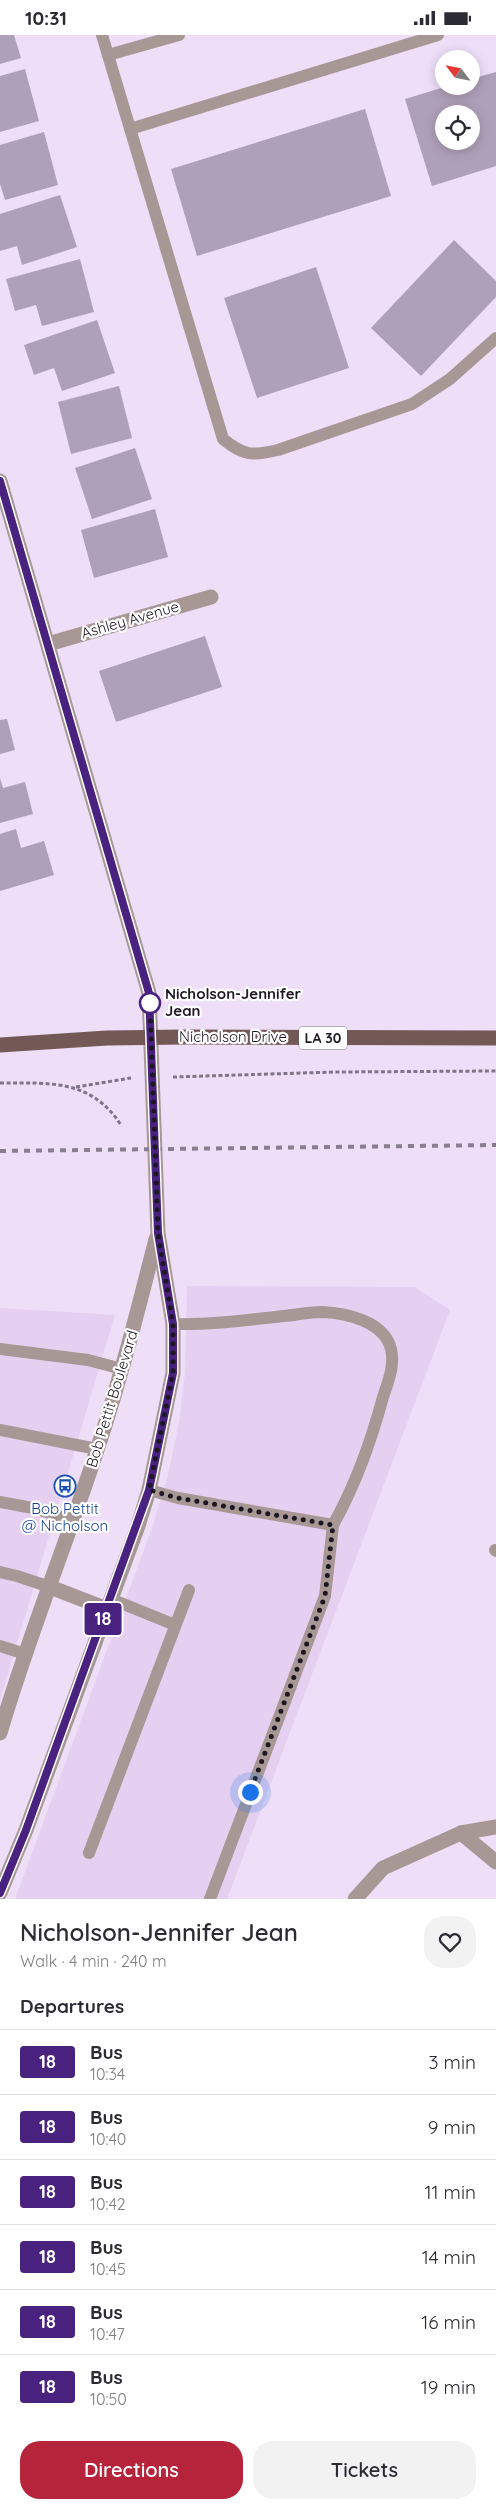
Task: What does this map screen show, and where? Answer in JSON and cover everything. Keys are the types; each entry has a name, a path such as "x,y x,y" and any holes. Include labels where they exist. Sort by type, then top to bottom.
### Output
{"main road":[{"name":"Nicholson Drive","path":"0,1045 151,1037 496,1038"}],"street":[{"name":"Bob Pettit Boulevard","path":"0,481 149,993 158,1233 173,1324 173,1373 149,1490 26,1830 0,1893"},
{"name":"Ashley Avenue","path":"48,644 211,597"},
{"name":"Bob Pettit Boulevard","path":"0,1733 25,1654 98,1449 122,1369 158,1233"},
{"path":"50,1587 109,1604"},
{"path":"355,1899 383,1868 461,1833 496,1827"},
{"path":"461,1833 496,1862"}],"lane":[{"path":"102,35 223,439 240,452 258,455 278,450 412,404 450,379 496,338"},
{"path":"108,55 179,35"},
{"path":"130,129 438,35"},
{"path":"173,1324 228,1322 320,1312 345,1314 370,1324 384,1336 391,1348 393,1364 372,1438 350,1493 333,1525 325,1596 210,1899"},
{"path":"0,1349 88,1360 122,1369"},
{"path":"0,1430 98,1449"},
{"path":"149,1490 178,1498 333,1525"},
{"path":"0,1502 38,1509 73,1521"},
{"path":"0,1573 50,1587"},
{"path":"90,1853 189,1591"},
{"path":"109,1604 176,1625"},
{"path":"0,1646 25,1654"}],"path":[{"path":"187,1077 335,1072 496,1071"},
{"path":"0,1083 35,1083 76,1087 122,1078"},
{"path":"76,1087 101,1102 121,1125"}],"shaded area":[{"path":"187,1286 415,1287 450,1310 227,1899 15,1899 152,1528 168,1475 179,1422 185,1373"},
{"path":"0,1308 115,1315 0,1700"}],"building":[{"path":"0,35 14,35 21,58 0,64"},
{"path":"25,69 39,121 0,132 0,76"},
{"path":"496,72 496,166 432,186 405,99 435,90 435,95 480,95 480,76"},
{"path":"365,109 391,196 197,256 171,169"},
{"path":"44,132 58,185 5,200 0,184 0,145"},
{"path":"60,195 77,247 22,265 17,246 0,251 0,214"},
{"path":"454,240 496,281 496,297 421,376 371,328"},
{"path":"80,259 94,312 42,326 36,305 15,311 6,279"},
{"path":"316,267 349,368 257,398 224,298"},
{"path":"97,320 115,373 62,391 54,368 34,375 24,345"},
{"path":"119,386 132,438 71,454 58,402"},
{"path":"135,448 152,499 92,519 75,468"},
{"path":"155,509 168,557 94,578 81,530"},
{"path":"205,636 222,687 116,722 99,671"},
{"path":"7,719 15,750 0,754 0,720"},
{"path":"0,778 3,788 25,782 33,814 0,823"},
{"path":"16,829 21,848 44,841 54,875 0,891 0,834"},
{"path":"63,1479 70,1482 67,1493 60,1491"}],"railway":[{"path":"0,1151 496,1145"}],"bus line":[{"name":"18","path":"0,481 149,993 158,1233 173,1324 173,1373 149,1490 138,1526 26,1830 0,1893"}],"place":[{"name":"Nicholson-Jennifer Jean","path":"150,1003"},
{"name":"Bob Pettit @ Nicholson","path":"65,1486"}],"route":[{"path":"150,1003 158,1233 173,1324 173,1373 149,1490 178,1498 333,1525 325,1596 250,1792"}]}
